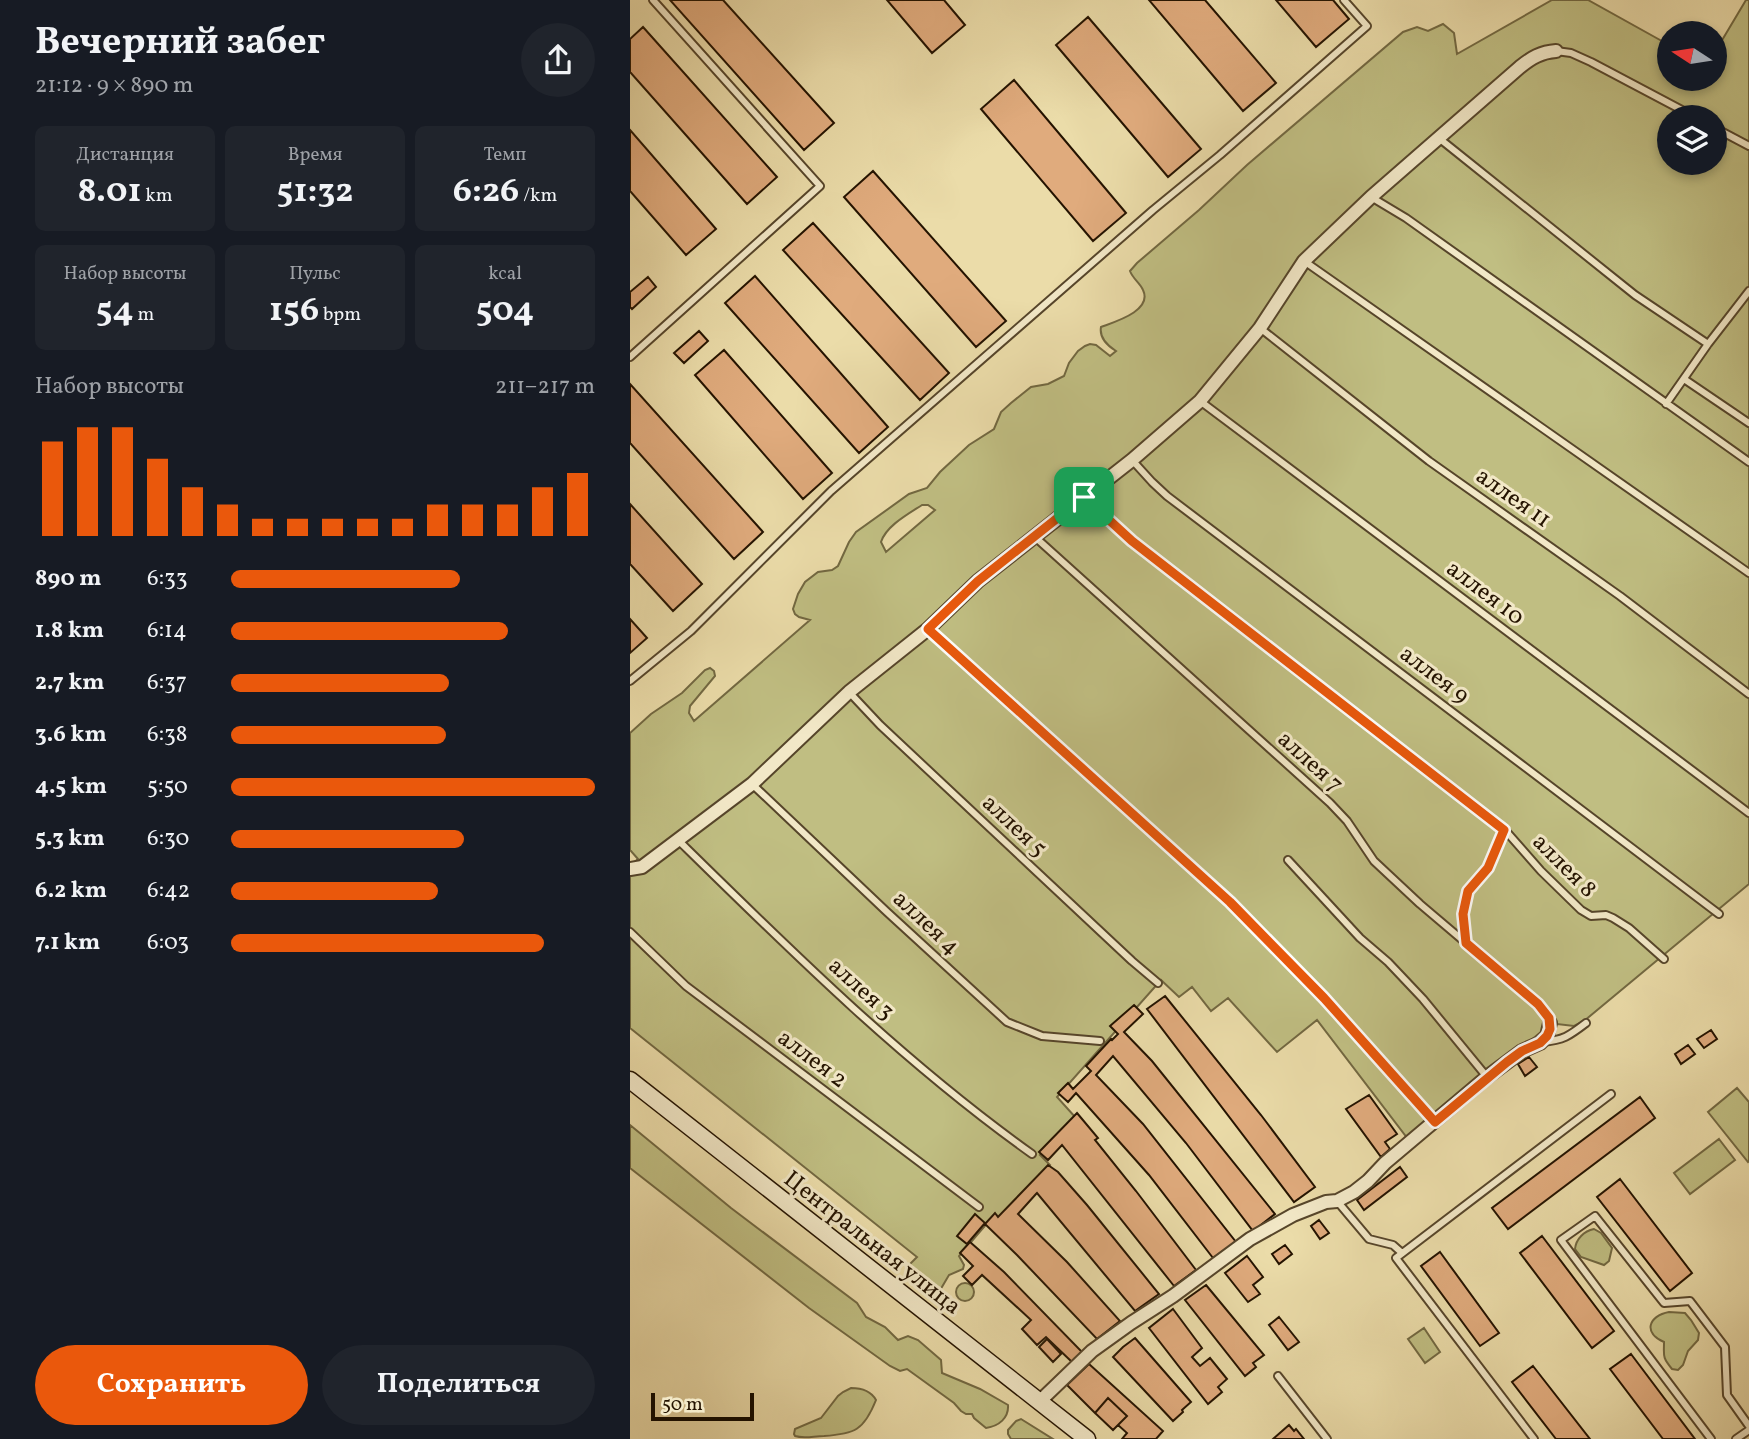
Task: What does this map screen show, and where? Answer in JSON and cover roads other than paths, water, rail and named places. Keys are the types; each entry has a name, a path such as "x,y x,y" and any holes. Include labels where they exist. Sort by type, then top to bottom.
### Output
{"street":[{"path":"630,869 642,867 752,784 849,692 928,629 978,581 1132,460 1200,401 1261,328 1304,261 1371,197 1531,58 1556,51"},
{"path":"1039,1402 1092,1351 1250,1239 1293,1215 1348,1197 1384,1163 1487,1077 1522,1051 1540,1043 1547,1036 1550,1023"},
{"name":"Центральная улица","path":"630,1080 1087,1439"}],"lane":[{"path":"630,357 820,186 653,0"},
{"path":"630,681 691,631 831,491 1367,26 1344,0"},
{"path":"1556,51 1571,53 1591,62 1672,105"},
{"path":"1727,134 1749,146"},
{"path":"1440,138 1635,295 1708,344"},
{"path":"1371,197 1406,218 1749,462"},
{"path":"1304,261 1749,573"},
{"path":"1666,404 1749,291"},
{"name":"аллея 11","path":"1261,328 1429,460 1620,596 1749,694"},
{"path":"1684,379 1749,423"},
{"name":"аллея 10","path":"1200,401 1749,813"},
{"name":"аллея 9","path":"1132,460 1167,496 1718,914"},
{"name":"аллея 8","path":"1084,497 1132,541 1504,830 1581,910 1591,916 1606,915 1613,918 1629,928 1664,959"},
{"name":"аллея 7","path":"1033,536 1330,803 1347,821 1374,861 1420,904 1538,1004 1550,1023"},
{"path":"928,629 1230,902 1324,998 1435,1122"},
{"name":"аллея 5","path":"849,692 880,725 1158,983"},
{"name":"аллея 4","path":"752,784 1007,1022 1042,1036 1100,1041"},
{"path":"1466,943 1463,914 1468,891 1488,868 1504,830"},
{"name":"аллея 3","path":"678,840 793,952 877,1028 936,1079 1032,1154"},
{"path":"1289,860 1360,938 1388,962 1423,999 1487,1077"},
{"name":"аллея 2","path":"630,932 686,986 979,1207"},
{"path":"1540,1043 1559,1041 1586,1023"},
{"path":"1534,1439 1396,1258 1611,1094"},
{"path":"1337,1201 1369,1239 1393,1245 1402,1253"},
{"path":"1711,1439 1561,1240 1594,1216 1664,1303 1690,1301 1725,1348 1727,1395 1749,1428 1736,1439"},
{"path":"1278,1376 1327,1439"}]}
